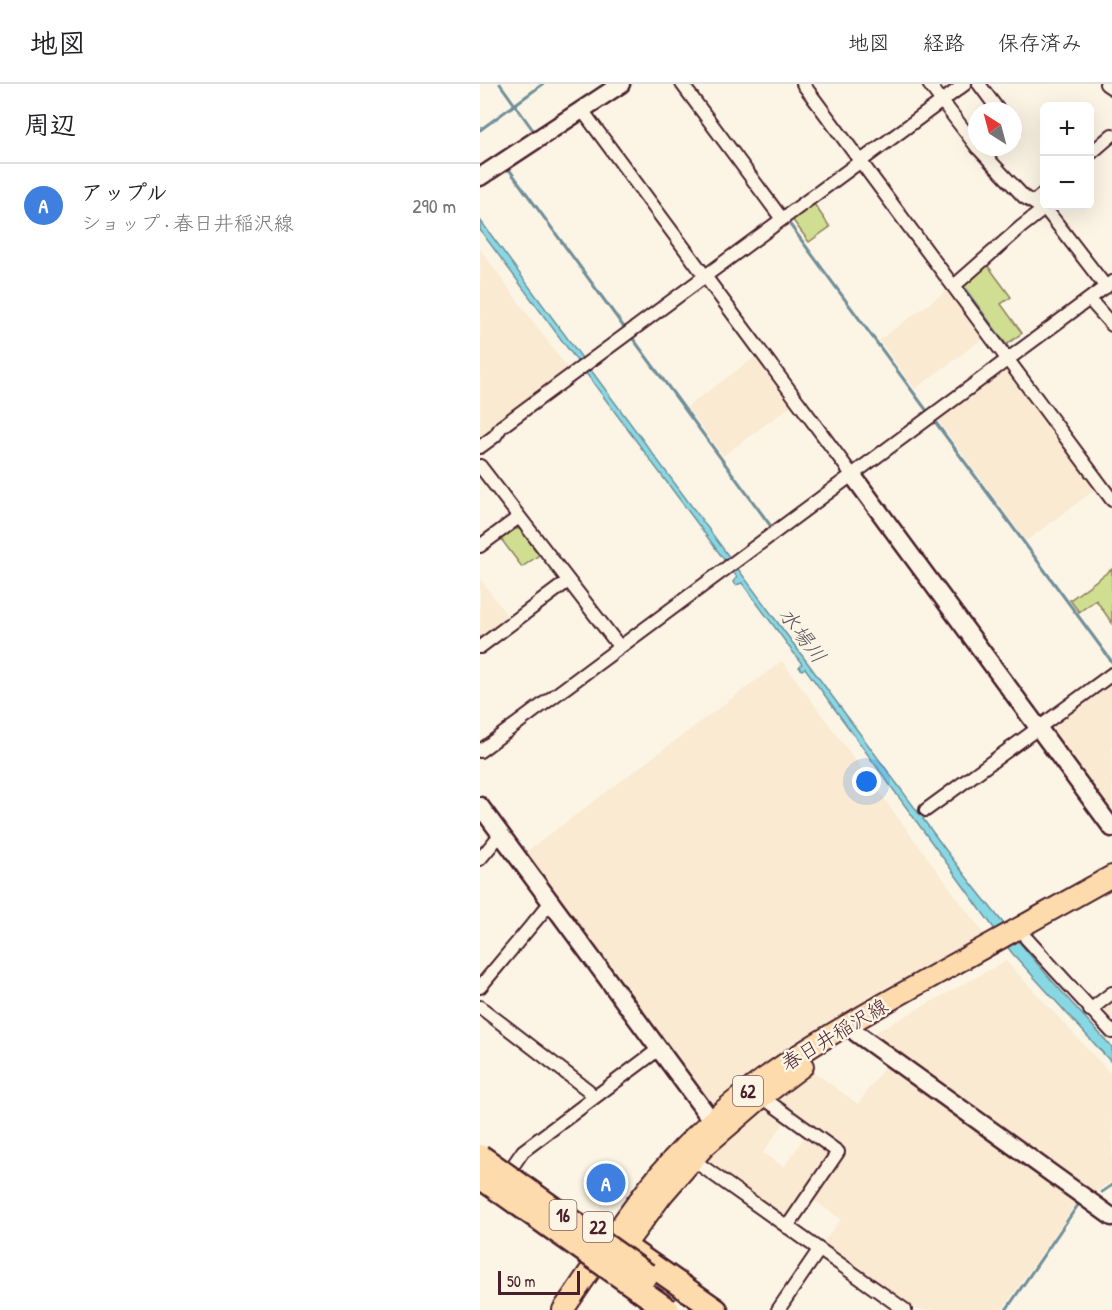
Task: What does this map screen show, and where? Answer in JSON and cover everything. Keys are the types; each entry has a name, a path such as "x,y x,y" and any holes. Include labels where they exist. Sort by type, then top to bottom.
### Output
{"highway":[{"name":"22","path":"480,1143 716,1310"},
{"name":"16","path":"480,1156 697,1310"},
{"name":"16","path":"480,1177 668,1310"},
{"name":"22","path":"480,1187 654,1310"}],"main road":[{"name":"春日井稲沢線","path":"1021,937 1112,876"},
{"name":"春日井稲沢線","path":"579,1310 598,1271 658,1176 712,1121 771,1072 845,1025 1112,891"},
{"name":"春日井稲沢線","path":"618,1241 704,1147 790,1074 998,947"},
{"name":"春日井稲沢線","path":"562,1310 598,1271"}],"street":[{"path":"682,84 782,219"},
{"path":"803,84 1112,500"},
{"path":"929,84 968,135"},
{"path":"480,447 495,436 501,427 965,84"},
{"path":"979,84 992,102"},
{"path":"1106,84 1112,88"},
{"path":"480,177 617,85"},
{"path":"582,110 1112,828"},
{"path":"1094,150 1112,135"},
{"path":"480,751 1109,284 1039,206 1024,196 986,156"},
{"path":"954,286 1021,227 1039,206"},
{"path":"1090,300 1112,325"},
{"path":"480,466 619,646"},
{"path":"480,546 519,517"},
{"path":"480,647 568,581"},
{"path":"926,810 1112,674"},
{"path":"480,806 712,1121"},
{"path":"480,859 500,835"},
{"path":"480,987 551,902"},
{"path":"1021,937 1112,1032"},
{"path":"1090,1010 1112,993"},
{"path":"480,1007 588,1090 593,1097"},
{"path":"856,1033 1112,1217"},
{"path":"512,1167 523,1151 659,1049"},
{"path":"762,1097 838,1152 787,1227"},
{"path":"693,1160 905,1310"},
{"path":"778,1310 819,1250"}],"shaded area":[{"path":"480,249 570,372 480,438"},
{"path":"949,289 985,337 915,389 879,340"},
{"path":"755,357 791,406 723,456 687,407"},
{"path":"1006,369 1009,370 1096,489 1026,541 937,419"},
{"path":"480,579 509,618 480,639"},
{"path":"782,661 984,934 795,1042 713,1106 526,852"},
{"path":"1112,685 1112,818 1048,731"},
{"path":"1006,961 1112,1075 1112,1180 1095,1193 875,1036 876,1032"},
{"path":"1112,996 1112,1028 1097,1012"},
{"path":"886,1065 1078,1201 1002,1310 918,1310 823,1243 841,1219 812,1199 847,1151 775,1101 775,1097 811,1070 858,1104"},
{"path":"763,1106 785,1121 763,1153 784,1167 806,1135 830,1151 830,1156 788,1216 784,1217 708,1163 708,1158 724,1141"}],"green space":[{"path":"812,201 830,227 809,242 792,219"},
{"path":"985,262 1011,297 1001,304 1022,333 1006,345 961,284"},
{"path":"515,529 520,529 539,555 522,567 501,539"},
{"path":"1112,569 1112,623 1096,600 1079,612 1070,600"}],"water":[{"path":"480,220 920,815 924,814 926,817 923,819 968,879 1038,965 1112,1047 1112,1063 1012,953 805,668 802,670 799,667 802,664 742,583 736,585 733,582 737,577 480,230"}],"waterway":[{"path":"500,84 533,130"},
{"path":"480,130 543,84"},
{"path":"508,168 626,330"},
{"path":"788,222 927,411"},
{"path":"961,284 1008,348"},
{"path":"631,336 770,525"},
{"path":"1018,363 1033,383"},
{"path":"936,423 1112,662"},
{"path":"1102,1192 1112,1185"},
{"path":"1006,1310 1078,1205"}],"place":[{"name":"アップル","path":"606,1183"}],"water label":[{"name":"水場川","path":"803,635"}]}
